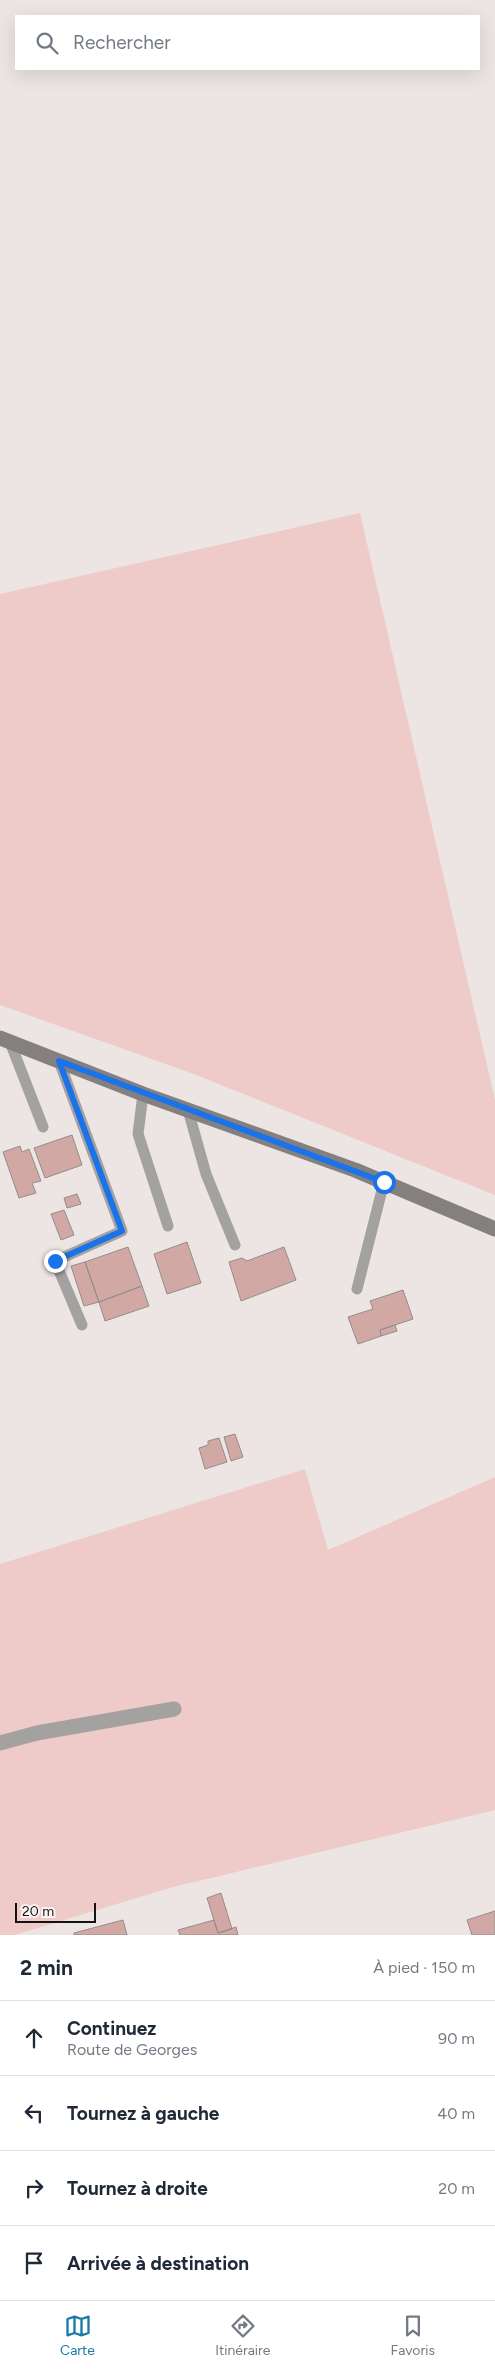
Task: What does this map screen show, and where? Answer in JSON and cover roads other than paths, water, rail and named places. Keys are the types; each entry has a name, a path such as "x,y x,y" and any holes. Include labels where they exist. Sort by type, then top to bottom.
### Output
{"street":[{"path":"5,1040 144,1094 384,1182 495,1229"},
{"path":"0,1743 37,1733 174,1709"}],"lane":[{"path":"5,1040 43,1127"},
{"path":"59,1061 122,1231 55,1261 82,1325"},
{"path":"144,1094 138,1134 168,1226"},
{"path":"188,1110 206,1174 235,1245"},
{"path":"357,1289 384,1182"}]}
